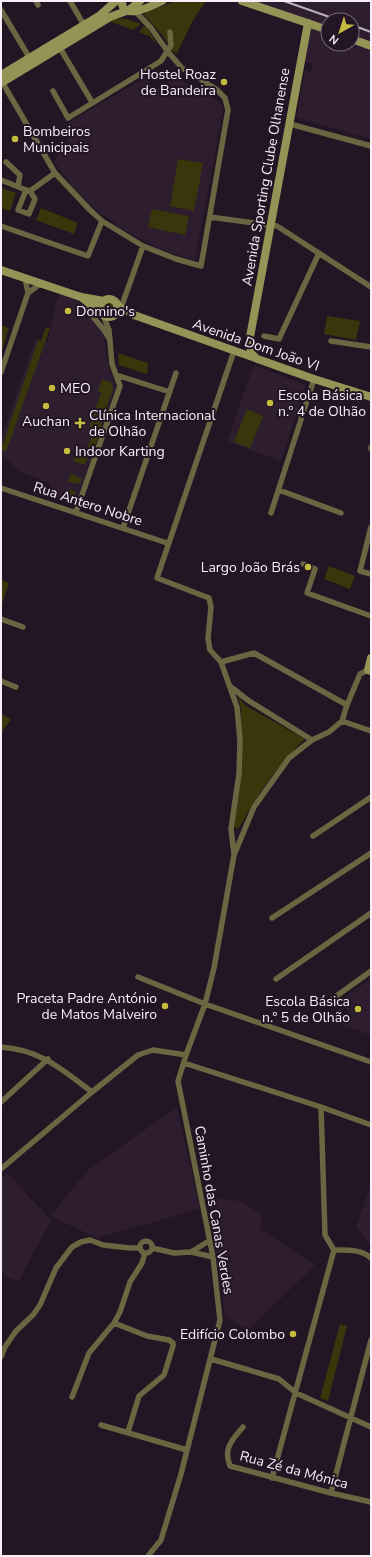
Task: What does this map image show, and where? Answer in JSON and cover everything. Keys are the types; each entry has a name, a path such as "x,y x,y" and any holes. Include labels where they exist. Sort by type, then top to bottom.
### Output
{"main road":[{"path":"1,80 29,57 100,16 116,1"},
{"path":"122,1 123,7 132,11"},
{"path":"132,11 140,1"},
{"path":"1,80 60,48 110,17 162,1"},
{"path":"242,1 320,27"},
{"name":"Avenida Sporting Clube Olhanense","path":"256,358 251,354 250,337 308,23"},
{"path":"360,42 371,46"},
{"path":"1,270 83,299 104,301 111,300 119,306 114,315 107,317 83,299"},
{"path":"102,313 100,305 104,301"},
{"name":"Avenida Dom João VI","path":"119,306 134,316 371,398"},
{"name":"Avenida Dom João VI","path":"114,315 134,316"},
{"name":"Avenida Sporting Clube Olhanense","path":"236,351 245,345 250,337"},
{"path":"369,671 371,658"}],"street":[{"path":"70,1 84,25"},
{"path":"1,10 29,57"},
{"path":"1,80 55,172 89,209 102,220 143,246 176,259 201,266 228,110 225,98 216,89 182,68 168,52 151,28 132,11"},
{"path":"53,91 68,118 161,61 171,45 170,32"},
{"path":"60,48 92,102"},
{"path":"290,124 371,146"},
{"path":"6,162 20,175 18,186"},
{"path":"1,180 28,190 55,172"},
{"path":"210,218 277,226 370,285"},
{"path":"1,226 88,256 102,220"},
{"path":"119,306 143,246"},
{"path":"264,336 279,339 319,253"},
{"path":"1,372 28,293 25,278"},
{"path":"28,293 40,284"},
{"path":"83,299 109,339"},
{"path":"76,512 120,386 112,364 108,327 102,313"},
{"path":"331,341 371,347"},
{"path":"234,855 231,829 238,774 240,741 237,707 221,662 210,650 208,638 211,607 209,598 156,578 236,351"},
{"path":"123,528 176,373"},
{"path":"116,375 170,392"},
{"path":"271,514 314,379"},
{"name":"Rua Antero Nobre","path":"1,488 168,543"},
{"path":"279,490 340,513"},
{"path":"371,527 360,571 371,574"},
{"path":"303,564 315,569 307,593 371,616"},
{"path":"1,619 23,627"},
{"path":"221,662 254,653 347,705"},
{"path":"234,855 254,807 289,758 312,740 330,732 342,721 360,674 369,671"},
{"path":"1,681 16,687"},
{"path":"230,687 249,701 312,740"},
{"path":"342,721 371,731"},
{"path":"313,836 371,797"},
{"path":"272,918 371,853"},
{"name":"Caminho das Canas Verdes","path":"148,1556 161,1540 187,1450 220,1320 213,1257 178,1082 186,1055 205,1004 217,951 234,855"},
{"path":"276,979 371,913"},
{"path":"324,1005 371,971"},
{"path":"138,977 205,1004 371,1062"},
{"path":"1,1047 18,1048 48,1059 92,1092"},
{"path":"1,1169 138,1055 153,1050 186,1055"},
{"path":"1,1102 48,1059"},
{"path":"184,1063 321,1107 371,1125"},
{"path":"272,1478 334,1250 325,1234 321,1107"},
{"path":"2,1357 5,1347 16,1331 33,1315 40,1305 56,1268 72,1247 81,1242 90,1240 103,1244 140,1248"},
{"path":"140,1248 142,1243 146,1241 151,1244 152,1248 174,1253 191,1252 213,1257"},
{"path":"191,1252 209,1241"},
{"path":"140,1248 145,1254"},
{"path":"72,1397 89,1353 114,1322 120,1312 130,1282 142,1263 145,1254 149,1253 152,1248"},
{"path":"334,1250 349,1250 362,1253 371,1258"},
{"path":"114,1322 147,1336 169,1340 173,1346 164,1375 140,1396 128,1432"},
{"path":"331,1493 371,1340"},
{"path":"211,1359 279,1379 296,1393 371,1427"},
{"path":"101,1425 187,1450"},
{"name":"Rua Zé da Mónica","path":"243,1427 231,1443 226,1457 230,1466 272,1478 371,1502"}],"shaded area":[{"path":"176,1 206,1 192,22 177,53 171,51 164,37 144,15 146,12"},
{"path":"254,1 333,1 338,3 338,1 371,1 371,43 360,39 360,12 320,12 320,25"},
{"path":"114,19 127,19 141,24 133,30 109,21"},
{"path":"144,26 147,28 158,45 149,36 139,32"},
{"path":"311,26 320,30 320,52 360,52 360,44 371,49 371,139 298,118 297,114 305,71 310,73 313,64 304,61"},
{"path":"146,77 154,90 176,77 219,102 223,110 195,260 159,249 127,232 100,213 77,192 54,162 71,134 66,124"},
{"path":"178,159 203,163 194,211 170,206"},
{"path":"1,188 16,193 10,211 1,208"},
{"path":"41,208 78,223 74,234 36,220"},
{"path":"152,209 189,216 185,235 148,227"},
{"path":"60,293 75,297 103,332 108,364 116,388 75,504 55,498 50,483 17,470 1,453 1,438 35,339 48,342 55,305"},
{"path":"107,303 111,303 113,304 113,312 107,313 104,310 104,306"},
{"path":"327,316 360,321 356,340 324,334"},
{"path":"1,325 9,328 1,354"},
{"path":"46,327 50,328 6,452 1,449 38,340 41,341"},
{"path":"118,353 148,363 147,374 119,365"},
{"name":"Escola Básica n.º 4 de Olhão","path":"254,365 306,385 281,461 227,441"},
{"path":"102,379 111,382 113,389 101,422 102,427 93,452 88,447 94,429 89,427 101,393 98,391"},
{"path":"247,409 263,416 250,448 234,442"},
{"path":"83,446 85,452 89,455 85,464 81,464 73,461 77,451 81,453"},
{"path":"71,473 82,479 80,484 68,482"},
{"path":"67,489 76,492 74,500 66,499"},
{"path":"329,566 355,576 350,589 324,579"},
{"path":"1,580 9,583 1,607"},
{"path":"238,696 246,706 305,739 283,762 264,787 238,829 234,827 241,775 241,709"},
{"path":"1,713 11,720 2,731 1,731"},
{"name":"Escola Básica n.º 5 de Olhão","path":"371,979 371,1035 341,1025 350,1015 342,1003 346,1001 344,997"},
{"path":"177,1107 200,1209 97,1238 50,1216 89,1169"},
{"path":"7,1173 51,1220 19,1281 6,1277 1,1271 1,1178"},
{"path":"371,1183 371,1246 356,1227"},
{"path":"209,1198 240,1201 262,1214 260,1229 315,1265 248,1330 225,1316"},
{"path":"340,1324 347,1326 328,1401 320,1398"}],"railway":[{"path":"284,1 320,14"},
{"path":"360,28 371,32"}],"place":[{"name":"Hostel Roaz de Bandeira","path":"224,82"},
{"name":"Bombeiros Municipais","path":"15,139"},
{"name":"Domino's","path":"68,311"},
{"name":"MEO","path":"52,388"},
{"name":"Escola Básica n.º 4 de Olhão","path":"270,403"},
{"name":"Auchan","path":"46,406"},
{"name":"Clínica Internacional de Olhão","path":"80,423"},
{"name":"Indoor Karting","path":"67,451"},
{"name":"Largo João Brás","path":"308,567"},
{"name":"Praceta Padre António de Matos Malveiro","path":"165,1006"},
{"name":"Escola Básica n.º 5 de Olhão","path":"358,1009"},
{"name":"Edifício Colombo","path":"293,1334"}]}
